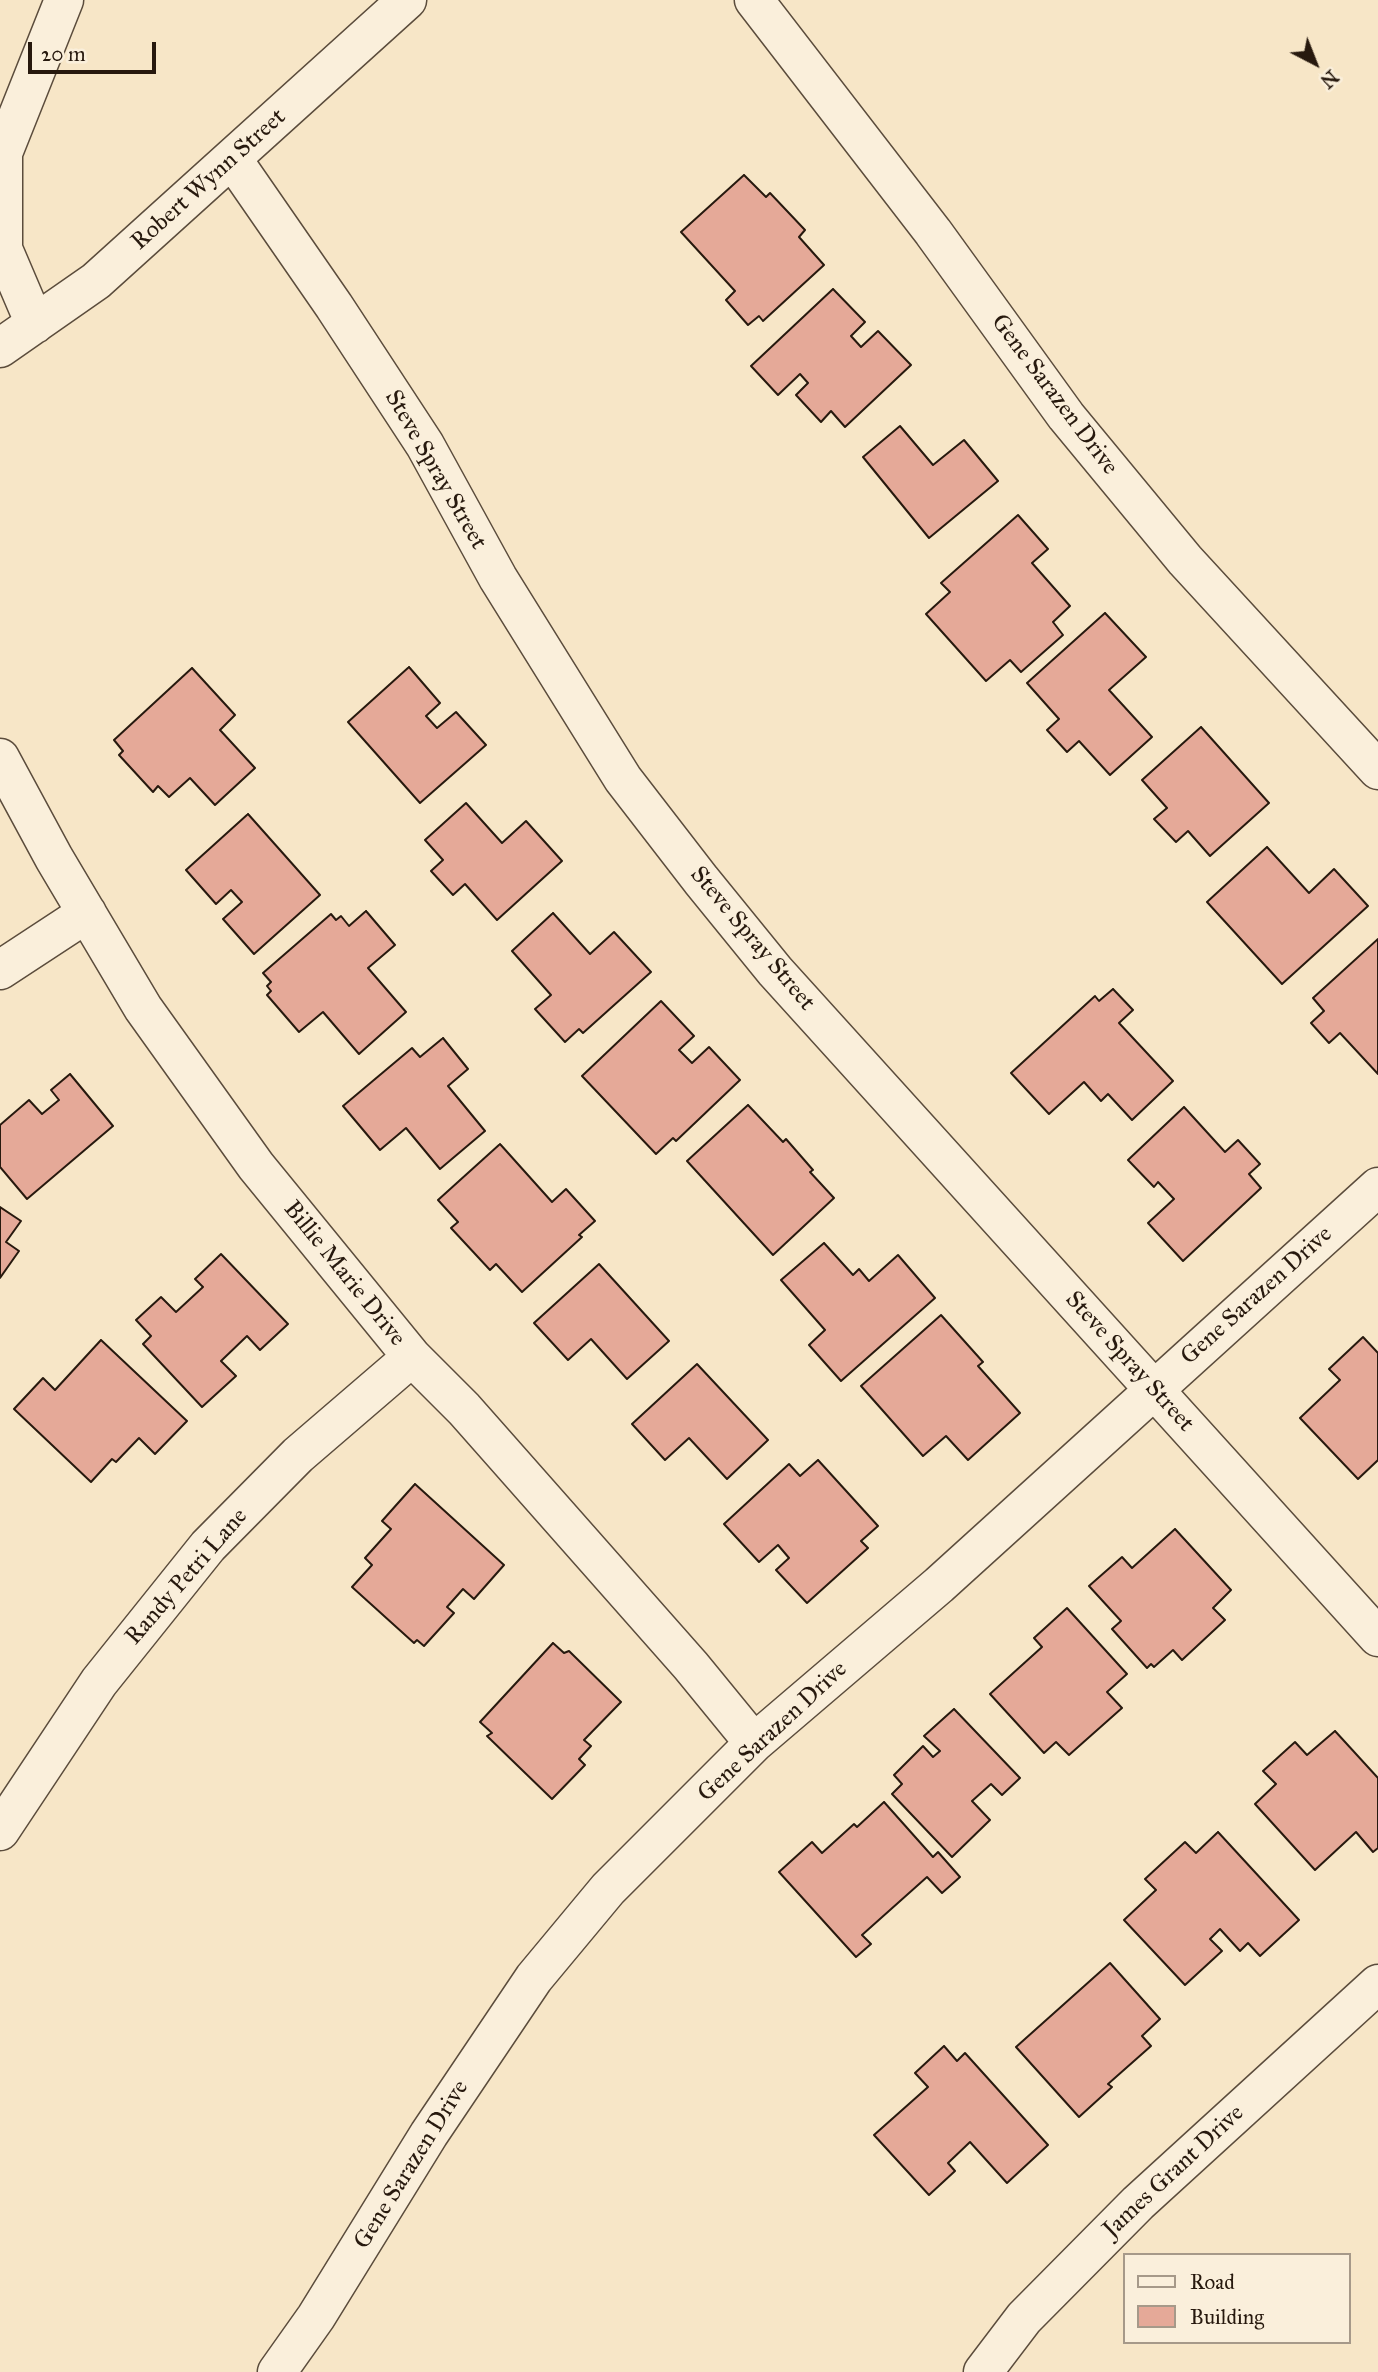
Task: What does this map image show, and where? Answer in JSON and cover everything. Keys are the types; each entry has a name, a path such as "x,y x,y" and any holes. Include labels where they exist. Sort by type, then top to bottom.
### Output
{"street":[{"path":"35,324 2,249 3,153 64,0"},
{"name":"Gene Sarazen Drive","path":"754,0 933,232 1066,416 1185,560 1378,770"},
{"name":"Robert Wynn Street","path":"0,348 96,281 233,160 402,1"},
{"name":"Steve Spray Street","path":"233,160 334,306 425,445 498,578 623,779 701,880 775,971 1378,1637"},
{"name":"Billie Marie Drive","path":"0,758 54,858 142,1008 256,1166 412,1357 464,1409 691,1665 754,1743"},
{"path":"0,970 87,913"},
{"name":"Gene Sarazen Drive","path":"277,2372 316,2317 429,2134 534,1978 608,1889 754,1743 939,1585 1378,1187"},
{"name":"Randy Petri Lane","path":"0,1831 99,1682 208,1545 298,1455 412,1357"},
{"name":"James Grant Drive","path":"984,2372 1024,2318 1138,2203 1378,1984"}],"building":[{"path":"744,175 766,197 770,193 805,230 799,237 824,265 763,321 759,316 748,325 726,300 735,291 681,232"},
{"path":"833,289 865,322 851,336 861,347 878,331 911,365 845,427 831,411 821,422 796,395 808,383 800,374 778,395 751,366"},
{"path":"900,426 933,465 964,440 998,481 929,538 863,457"},
{"path":"1018,515 1048,549 1032,563 1070,606 1053,622 1063,635 1021,672 1010,660 986,681 926,614 950,592 941,583"},
{"path":"1105,613 1146,657 1109,690 1152,737 1110,775 1079,741 1067,752 1047,730 1059,719 1027,683"},
{"path":"409,667 440,703 426,716 437,728 456,712 486,745 420,803 348,722"},
{"path":"192,668 235,715 220,730 255,768 215,805 190,778 169,797 158,786 153,792 119,755 123,751 114,740"},
{"path":"1201,727 1269,803 1210,856 1188,831 1176,842 1154,819 1167,808 1142,780"},
{"path":"466,803 502,843 526,821 562,861 497,920 465,884 453,895 431,871 443,860 425,840"},
{"path":"248,814 320,895 254,954 223,919 242,902 231,890 216,904 186,870"},
{"path":"1267,847 1309,893 1334,869 1368,906 1282,984 1207,902"},
{"path":"366,911 395,945 368,968 406,1012 359,1054 323,1012 299,1032 267,995 271,991 267,986 271,982 263,973 331,914 336,920 341,916 349,926"},
{"path":"553,913 590,954 614,932 651,972 583,1033 579,1029 565,1042 535,1009 551,995 512,951"},
{"path":"1378,939 1378,1074 1340,1033 1329,1043 1311,1023 1324,1011 1313,998"},
{"path":"1113,989 1133,1010 1119,1023 1173,1081 1132,1120 1108,1094 1101,1101 1084,1082 1049,1114 1011,1073 1095,996 1099,1001"},
{"path":"661,1001 694,1036 679,1050 692,1063 709,1047 740,1080 676,1141 673,1138 656,1154 582,1076"},
{"path":"443,1038 468,1069 448,1086 485,1131 440,1169 406,1128 380,1150 343,1106 412,1048 420,1057"},
{"path":"70,1074 113,1126 27,1199 0,1167 0,1125 29,1100 42,1114 59,1100 51,1090"},
{"path":"748,1105 783,1142 786,1139 813,1170 810,1172 834,1198 773,1255 687,1161"},
{"path":"1184,1107 1225,1152 1238,1140 1260,1164 1249,1174 1261,1188 1183,1261 1148,1223 1174,1199 1158,1182 1154,1187 1128,1160"},
{"path":"500,1144 552,1202 566,1189 595,1221 579,1235 582,1237 522,1292 496,1264 490,1270 451,1228 458,1222 438,1200"},
{"path":"0,1207 21,1221 6,1242 19,1251 0,1278"},
{"path":"824,1243 853,1275 859,1269 869,1281 898,1255 935,1298 841,1381 809,1345 825,1330 781,1280"},
{"path":"221,1254 288,1324 260,1350 247,1336 221,1361 236,1376 202,1407 143,1344 151,1336 136,1320 161,1297 176,1312 203,1287 195,1279"},
{"path":"599,1264 669,1341 627,1379 591,1339 568,1360 534,1323"},
{"path":"941,1315 983,1362 978,1366 1020,1413 968,1460 946,1436 923,1456 861,1386"},
{"path":"1363,1337 1378,1353 1378,1460 1358,1479 1300,1418 1340,1380 1329,1369"},
{"path":"101,1340 187,1421 155,1454 139,1438 116,1462 112,1459 91,1482 14,1409 43,1378 55,1390"},
{"path":"697,1364 768,1440 727,1479 689,1438 665,1460 632,1424"},
{"path":"818,1460 878,1526 861,1541 868,1548 807,1603 776,1570 789,1558 778,1545 759,1562 724,1524 789,1464 800,1476"},
{"path":"415,1484 504,1565 474,1599 463,1589 447,1607 454,1613 424,1646 417,1640 414,1643 352,1587 372,1565 365,1558 391,1529 382,1521"},
{"path":"1175,1529 1231,1590 1213,1608 1225,1620 1182,1660 1173,1650 1154,1667 1151,1664 1147,1668 1112,1629 1121,1621 1089,1586 1122,1557 1132,1568"},
{"path":"1067,1608 1127,1674 1107,1692 1122,1708 1069,1755 1056,1742 1044,1753 990,1694 1042,1647 1034,1638"},
{"path":"553,1643 564,1653 569,1651 621,1702 584,1740 591,1746 579,1759 585,1765 552,1799 487,1736 492,1733 480,1722"},
{"path":"954,1709 1020,1778 1002,1795 991,1784 972,1801 990,1820 952,1857 892,1794 902,1784 894,1775 923,1746 933,1757 940,1751 924,1736"},
{"path":"1335,1731 1378,1778 1378,1848 1373,1852 1356,1832 1315,1870 1255,1804 1276,1784 1263,1771 1295,1742 1307,1755"},
{"path":"884,1802 933,1857 938,1852 960,1877 942,1893 927,1877 862,1935 871,1944 856,1957 779,1872 812,1842 822,1853 854,1824 857,1827"},
{"path":"1218,1832 1299,1920 1260,1956 1248,1943 1240,1951 1220,1929 1210,1939 1222,1951 1185,1985 1124,1920 1156,1890 1145,1879 1185,1842 1196,1853"},
{"path":"1110,1963 1160,2019 1142,2036 1151,2046 1108,2084 1112,2087 1079,2117 1016,2047"},
{"path":"944,2046 957,2061 965,2053 1048,2145 1007,2183 970,2142 948,2163 955,2171 929,2195 874,2135 928,2087 915,2073"}]}
